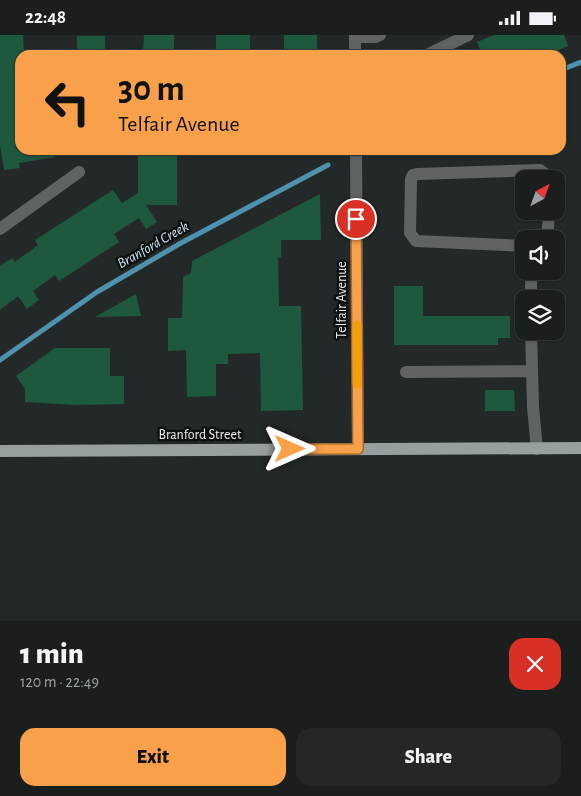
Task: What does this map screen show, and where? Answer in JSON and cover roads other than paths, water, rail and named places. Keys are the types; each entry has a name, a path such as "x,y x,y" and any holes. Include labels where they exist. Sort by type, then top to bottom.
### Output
{"main road":[{"name":"Branford Street","path":"0,451 581,449"}],"street":[{"path":"356,50 355,36 376,37 380,35"},
{"path":"437,50 468,35"},
{"name":"Telfair Avenue","path":"356,155 358,449"},
{"path":"515,171 413,175 411,179 410,233 416,241 515,246"},
{"path":"1,226 79,172"},
{"path":"532,340 537,449"},
{"path":"406,372 532,371"}],"waterway":[{"name":"Branford Creek","path":"566,68 581,62"},
{"name":"Branford Creek","path":"0,360 97,292 181,243 328,165"}]}
